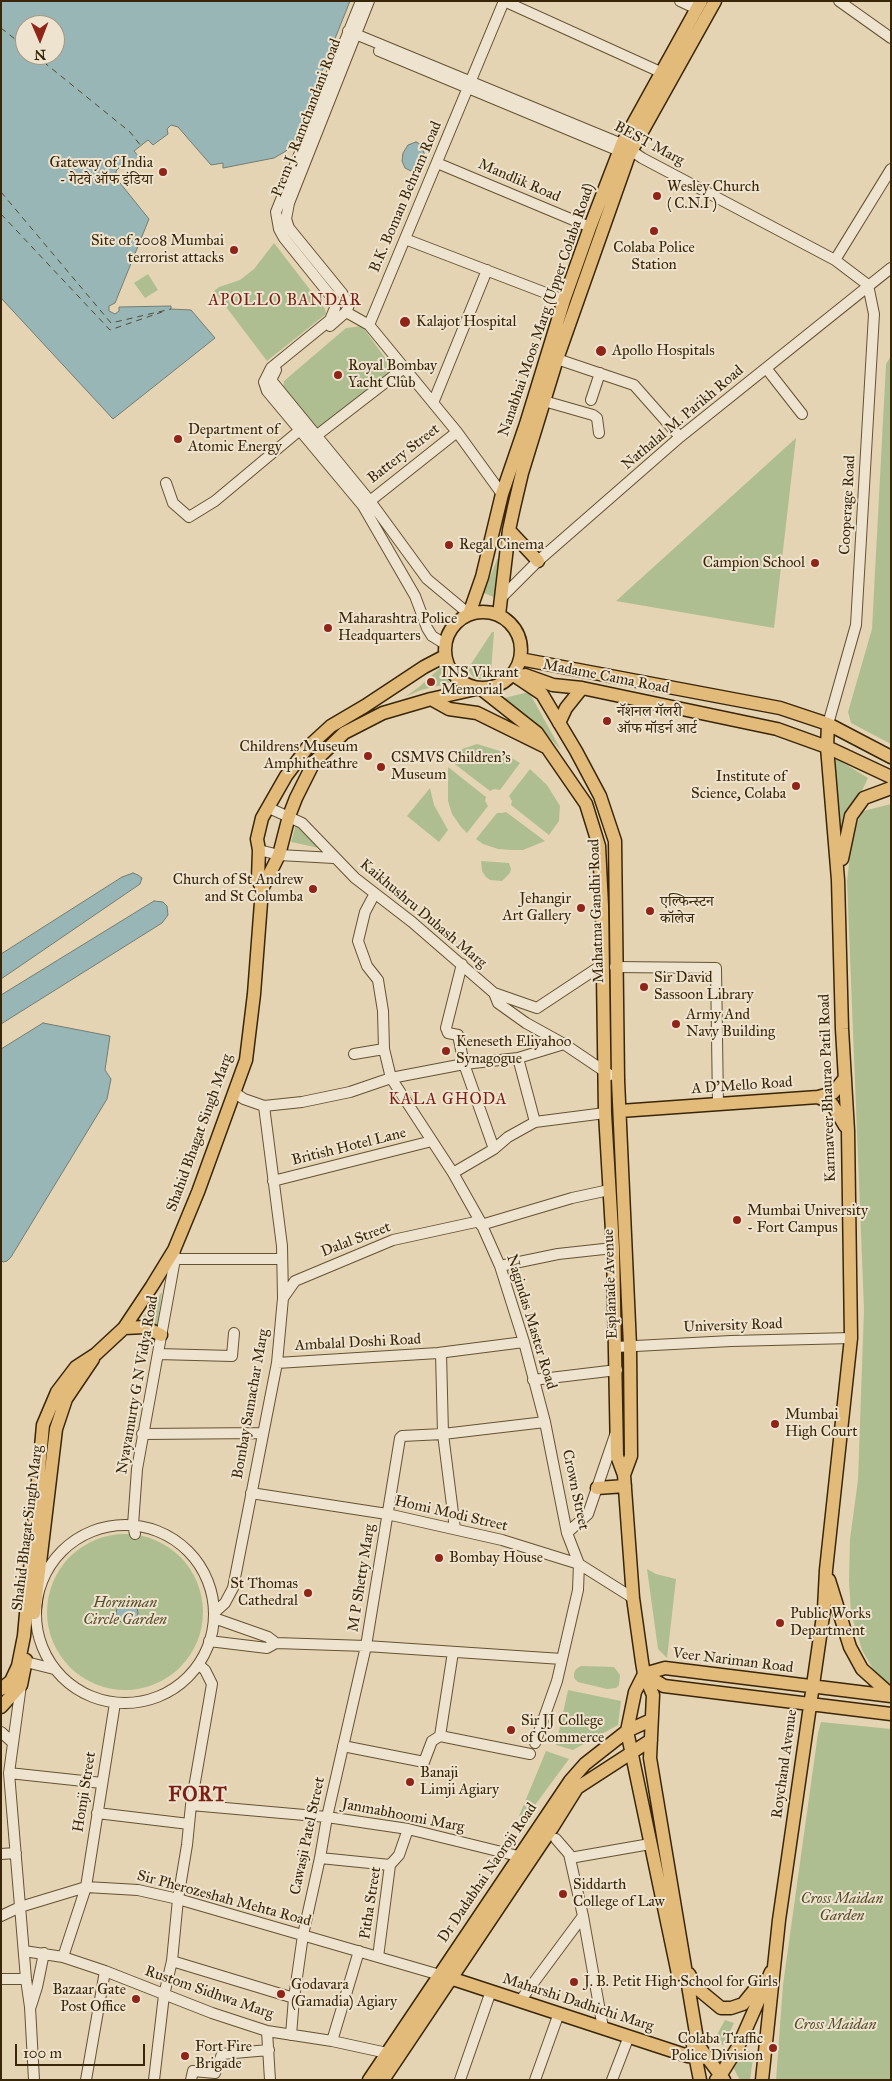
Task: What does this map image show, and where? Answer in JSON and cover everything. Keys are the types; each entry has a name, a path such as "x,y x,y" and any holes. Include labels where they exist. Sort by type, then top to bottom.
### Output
{"main road":[{"name":"Nanabhai Moos Marg (Upper Colaba Road)","path":"666,75 715,1"},
{"name":"Nanabhai Moos Marg (Upper Colaba Road)","path":"469,614 482,577 502,494 526,424 564,300 590,226 629,152 699,5"},
{"name":"Nanabhai Moos Marg (Upper Colaba Road)","path":"499,615 509,530 522,474 557,359 629,152"},
{"path":"509,530 538,561"},
{"path":"484,612 499,615 508,620 520,641 515,668 503,682 492,687 480,688 467,685 456,678 448,667 445,650 450,629 459,619 469,614 484,612"},
{"path":"262,889 258,879 259,850 257,839 262,818 286,776 307,748 331,726 377,699 424,667 445,650"},
{"name":"Madame Cama Road","path":"515,668 780,708 828,724 891,757"},
{"name":"Madame Cama Road","path":"515,668 536,681 553,685 582,688 777,729 827,747 891,777"},
{"path":"515,668 542,694 559,724"},
{"path":"480,688 537,734 586,804 599,846 604,1094 613,1248 617,1370 617,1456 625,1481 633,1598 644,1674 653,1695 650,1758 701,2058 700,2080"},
{"name":"Shahid Bhagat Singh Marg","path":"1,1689 21,1673 43,1425 62,1395 96,1354 124,1328 175,1254 246,1060 250,1036 262,889 279,855 288,816 314,762 344,733 384,713 431,699 480,688"},
{"path":"559,724 566,708 582,688"},
{"path":"377,699 384,713"},
{"path":"431,699 449,709 477,713 546,747"},
{"name":"Mahatma Gandhi Road","path":"559,724 600,796 615,841 618,1086 620,1111"},
{"name":"Karmaveer Bhaurao Patil Road","path":"826,1570 851,1338 848,1131 838,880 827,747 828,724"},
{"path":"838,880 851,816 864,798 891,788"},
{"path":"818,1097 833,1093 845,1078"},
{"path":"604,1094 618,1086"},
{"path":"818,1097 832,1104 848,1131"},
{"name":"A D'Mello Road","path":"620,1111 818,1097"},
{"path":"605,1118 620,1111"},
{"name":"Esplanade Avenue","path":"620,1111 631,1394 631,1456 625,1481"},
{"path":"124,1328 145,1327 161,1335"},
{"path":"617,1394 631,1394"},
{"name":"Shahid Bhagat Singh Marg","path":"1,1708 21,1673 42,1555 56,1429 62,1395"},
{"path":"597,1488 625,1481"},
{"path":"826,1570 850,1647 862,1669 891,1695"},
{"name":"Roychand Avenue","path":"775,1963 779,1920 824,1609 826,1570"},
{"name":"Veer Nariman Road","path":"644,1674 665,1668 891,1695"},
{"path":"644,1674 635,1692 627,1731 631,1754 650,1844 701,2058 720,2079 738,2047 775,1963"},
{"path":"644,1674 664,1686 891,1714"},
{"name":"Dr Dadabhai Naoroji Road","path":"383,2080 518,1856 570,1781 585,1764 627,1731 651,1720"},
{"name":"Dr Dadabhai Naoroji Road","path":"369,2080 552,1828 577,1788 651,1742"},
{"path":"685,1967 698,1989 721,2008 732,2008 743,2004 751,1996 775,1963"},
{"path":"762,2080 775,1963"},
{"name":"Maharshi Dadhichi Marg","path":"445,1977 701,2058"}],"street":[{"path":"351,36 361,1"},
{"path":"351,36 369,1"},
{"path":"504,1 666,75"},
{"name":"B.K. Boman Behram Road","path":"369,325 504,1"},
{"path":"680,1 699,5"},
{"path":"839,1 891,38"},
{"path":"351,36 470,84"},
{"name":"Prem J. Ramchandani Road","path":"267,381 271,368 330,320 335,308 334,300 284,238 279,229 276,212 351,36"},
{"name":"Prem J. Ramchandani Road","path":"346,312 348,305 342,293 290,228 286,219 289,203 351,36"},
{"name":"BEST Marg","path":"470,84 629,152 835,260 868,285"},
{"name":"Mandlik Road","path":"437,163 590,226"},
{"path":"835,260 891,169"},
{"path":"405,239 564,300"},
{"name":"Nathalal M. Parikh Road","path":"500,598 538,561 680,438 891,268"},
{"path":"433,403 487,270"},
{"name":"Cooperage Road","path":"828,724 856,625 874,314 868,285"},
{"path":"445,650 427,628 415,596 363,506 267,391 267,381 275,371 346,312 369,325 457,432 502,494"},
{"path":"557,359 634,385 680,438"},
{"path":"316,436 404,368"},
{"path":"766,368 802,414"},
{"path":"590,400 600,373"},
{"path":"267,381 370,501 427,579 469,614"},
{"path":"544,401 593,415 597,418 599,433"},
{"path":"166,483 173,502 189,517 215,501 300,430"},
{"name":"Battery Street","path":"370,501 457,432"},
{"name":"Kaikhushru Dubash Marg","path":"269,808 302,823 330,851 334,858 374,895 412,922 494,993 537,1008"},
{"path":"259,850 279,855 334,858"},
{"name":"Nagindas Master Road","path":"374,895 365,912 358,941 367,966 378,980 383,1011 384,1049 391,1078 453,1173 481,1223 500,1266 524,1342 545,1422"},
{"path":"462,964 446,1028 448,1032 458,1035 464,1064 494,1149"},
{"path":"526,1023 537,1008 602,965"},
{"path":"616,967 716,968 718,1104"},
{"name":"Kaikhushru Dubash Marg","path":"494,993 498,1003 526,1023 564,1044 604,1072 618,1086"},
{"path":"235,1093 244,1099 264,1106 330,1097 391,1078 464,1064 518,1058 564,1044"},
{"path":"354,1054 384,1049"},
{"path":"518,1058 535,1122"},
{"name":"Bombay Samachar Marg","path":"215,1615 226,1603 233,1588 277,1363 282,1298 282,1260 264,1106"},
{"path":"453,1173 494,1149 508,1137 535,1122 605,1118"},
{"name":"British Hotel Lane","path":"273,1181 432,1141"},
{"name":"Dalal Street","path":"282,1298 295,1281 392,1240 481,1223 609,1190"},
{"path":"500,1266 558,1254 613,1248"},
{"path":"175,1254 282,1260"},
{"name":"Nyayamurty G N Vidya Road","path":"134,1530 142,1434 175,1254"},
{"path":"158,1354 232,1356 234,1333"},
{"name":"University Road","path":"616,1347 851,1338"},
{"name":"Ambalal Doshi Road","path":"277,1363 441,1353 524,1342"},
{"path":"441,1353 443,1434 455,1529"},
{"path":"533,1380 617,1370"},
{"path":"443,1434 545,1422"},
{"name":"Crown Street","path":"545,1422 567,1533 578,1564"},
{"path":"567,1533 588,1514 617,1428"},
{"path":"142,1434 263,1433"},
{"name":"M P Shetty Marg","path":"366,1646 380,1570 400,1438 402,1436 443,1434"},
{"name":"Homi Modi Street","path":"251,1493 387,1514 502,1540 578,1564 633,1598"},
{"path":"106,1527 161,1532 174,1539 191,1553 212,1590 215,1615 207,1650 199,1665 186,1680 162,1695 134,1703 115,1703 92,1697 71,1686 54,1669 42,1649 36,1626 44,1576 59,1553 80,1536 106,1527"},
{"path":"30,1567 42,1555 50,1552 59,1553"},
{"path":"535,1743 557,1682 578,1590 578,1564"},
{"path":"215,1615 268,1637 276,1643"},
{"path":"209,1641 267,1648 276,1643 366,1646 562,1659"},
{"name":"Cawasji Patel Street","path":"291,2035 303,1935 327,1817 366,1646"},
{"path":"440,1736 453,1652"},
{"path":"154,2080 164,1995 172,1961 178,1899 191,1805 212,1684 205,1670 199,1665"},
{"path":"34,2080 30,2007 9,1773 21,1673 54,1669"},
{"name":"Homji Street","path":"63,1957 86,1887 115,1703"},
{"path":"1,1732 12,1742"},
{"path":"343,1746 424,1762 432,1741 440,1736 530,1754"},
{"path":"9,1773 102,1783"},
{"name":"Janmabhoomi Marg","path":"191,1805 327,1817 408,1829 518,1856"},
{"path":"97,1814 189,1824"},
{"name":"Pitha Street","path":"378,1957 390,1865 399,1855 408,1829"},
{"path":"556,1839 569,1856 583,1916 603,2028"},
{"path":"569,1856 650,1844"},
{"path":"1,1854 16,1853"},
{"path":"320,1858 390,1865"},
{"name":"Sir Pherozeshah Mehta Road","path":"1,1916 20,1907 86,1887 138,1890 178,1899 445,1977"},
{"path":"520,2001 583,1916"},
{"name":"Rustom Sidhwa Marg","path":"24,1951 63,1957 267,2031 332,2041 387,2053"},
{"path":"332,2041 359,1951"},
{"path":"30,2007 37,1986 44,1953"},
{"path":"172,1961 294,1998"},
{"path":"86,2080 105,1971"},
{"path":"1,1980 26,1978"},
{"path":"460,2080 491,1991"},
{"path":"535,2080 559,2014"},
{"path":"267,2031 270,2080"},
{"path":"612,2080 629,2036"},
{"path":"191,2080 193,2071 214,2073 222,2054 269,2050"}],"green space":[{"path":"274,243 325,309 326,314 267,361 214,291 219,287 240,280 254,269"},
{"path":"148,274 158,290 145,298 134,283"},
{"name":"Royal Bombay Yacht Club","path":"362,326 393,369 316,430 283,389 284,381 346,328"},
{"path":"891,356 891,744 851,723 848,712 872,629 886,364"},
{"path":"796,438 774,628 616,601"},
{"path":"497,559 499,559 496,598 484,593"},
{"path":"492,632 494,632 491,673 487,679 475,679 468,671 469,667"},
{"path":"441,667 450,683 421,690 405,697 419,687"},
{"path":"529,692 561,750 546,734 504,698"},
{"path":"477,744 500,751 520,763 500,790 494,789 490,791 452,762 462,749"},
{"path":"837,759 868,778 842,833 840,833 834,763"},
{"path":"448,767 486,797 485,801 488,806 467,833 452,814 448,801"},
{"path":"530,769 547,785 560,806 559,821 549,835 511,805 512,801 509,796"},
{"path":"430,788 434,805 448,830 439,842 407,816"},
{"path":"891,804 891,1686 873,1669 862,1650 851,1613 849,1581 850,1539 858,1480 864,1309 847,881 853,829 863,811"},
{"path":"506,812 545,841 523,850 512,850 498,849 483,844 476,839 497,813"},
{"path":"296,824 319,848 291,842"},
{"path":"481,861 509,863 510,873 502,881 490,880 482,871"},
{"path":"162,1292 157,1327 140,1321"},
{"name":"Horniman Circle Garden","path":"117,1534 133,1534 148,1537 162,1543 185,1562 194,1575 200,1589 203,1612 202,1627 194,1649 175,1672 162,1681 148,1687 133,1690 117,1690 102,1687 88,1681 65,1662 56,1649 50,1635 47,1620 47,1604 50,1589 56,1575 75,1552 88,1543 102,1537"},
{"path":"647,1569 656,1574 676,1579 667,1658 658,1649"},
{"path":"581,1666 614,1667 620,1675 619,1685 616,1688 607,1689 578,1682 574,1678 574,1673"},
{"path":"568,1690 621,1701 618,1725 573,1750 556,1745"},
{"name":"Cross Maidan Garden","path":"821,1722 891,1729 891,2080 776,2080 783,1985"},
{"path":"546,1751 569,1759 524,1820 519,1816"},
{"path":"725,2020 734,2023 724,2045 713,2042"},
{"path":"743,2051 754,2051 750,2080 740,2080 734,2069"}],"water":[{"path":"1,1 350,1 293,144 286,151 274,158 223,168 223,163 211,165 178,127 171,125 167,129 168,134 153,145 148,140 134,151 139,157 126,167 120,167 116,171 116,178 149,219 115,303 109,306 109,311 115,314 119,311 119,307 171,306 171,309 191,310 215,338 113,419 1,298"},
{"path":"416,142 422,145 423,161 411,171 405,168 402,161 403,153 408,145"},
{"path":"133,873 142,878 140,884 1,979 1,954 122,877"},
{"path":"154,901 163,902 167,906 168,915 162,923 1,1024 1,995"},
{"path":"43,1023 110,1036 105,1070 111,1079 107,1099 11,1257 3,1262 1,1260 1,1049"},
{"path":"127,1602 135,1605 138,1613 135,1621 127,1624 119,1621 116,1613 119,1605"}],"ferry route":[{"path":"1,28 15,39"},
{"path":"47,65 130,132 141,146"},
{"path":"1,192 111,323 171,309"},
{"path":"1,214 110,330 162,312"}],"place":[{"name":"Gateway of India - गेटवे ऑफ इंडिया","path":"163,172"},
{"name":"Wesley Church ( C.N.I )","path":"657,196"},
{"name":"Colaba Police Station","path":"654,231"},
{"name":"Site of 2008 Mumbai terrorist attacks","path":"234,250"},
{"name":"Kalajot Hospital","path":"405,322"},
{"name":"Apollo Hospitals","path":"601,351"},
{"name":"Royal Bombay Yacht Club","path":"338,375"},
{"name":"Department of Atomic Energy","path":"178,439"},
{"name":"Regal Cinema","path":"449,545"},
{"name":"Campion School","path":"815,563"},
{"name":"Maharashtra Police Headquarters","path":"328,628"},
{"name":"INS Vikrant Memorial","path":"431,682"},
{"name":"नॅशनल गॅलरी ऑफ मॉडर्न आर्ट","path":"607,721"},
{"name":"Childrens Museum Amphitheathre","path":"368,756"},
{"name":"CSMVS Children’s Museum","path":"381,767"},
{"name":"Institute of Science, Colaba","path":"796,786"},
{"name":"Church of St Andrew and St Columba","path":"313,889"},
{"name":"Jehangir Art Gallery","path":"581,908"},
{"name":"एल्फिन्स्टन कॉलेज","path":"650,911"},
{"name":"Sir David Sassoon Library","path":"644,987"},
{"name":"Army And Navy Building","path":"676,1024"},
{"name":"Keneseth Eliyahoo Synagogue","path":"446,1051"},
{"name":"Mumbai University - Fort Campus","path":"737,1220"},
{"name":"Mumbai High Court","path":"775,1424"},
{"name":"Bombay House","path":"439,1558"},
{"name":"St Thomas Cathedral","path":"308,1593"},
{"name":"Public Works Department","path":"780,1623"},
{"name":"Sir JJ College of Commerce","path":"511,1730"},
{"name":"Banaji Limji Agiary","path":"410,1782"},
{"name":"Siddarth College of Law","path":"563,1894"},
{"name":"J. B. Petit High School for Girls","path":"574,1982"},
{"name":"Godavara (Gamadia) Agiary","path":"281,1994"},
{"name":"Bazaar Gate Post Office","path":"136,1999"},
{"name":"Colaba Traffic Police Division","path":"773,2048"},
{"name":"Fort Fire Brigade","path":"185,2056"}],"district":[{"name":"APOLLO BANDAR","path":"285,301"},
{"name":"KALA GHODA","path":"448,1100"},
{"name":"FORT","path":"198,1796"}],"park label":[{"name":"Cross Maidan","path":"835,2025"}]}
